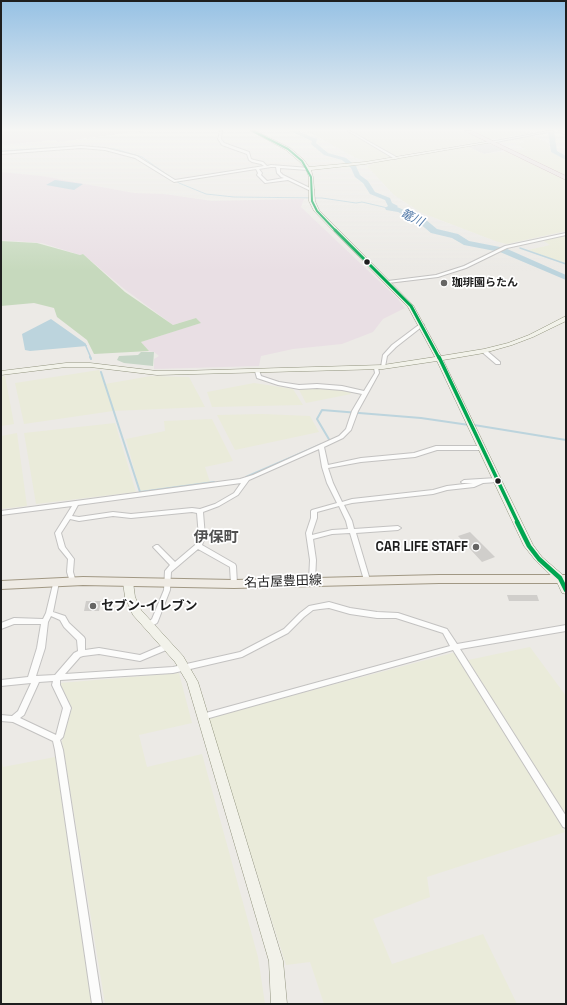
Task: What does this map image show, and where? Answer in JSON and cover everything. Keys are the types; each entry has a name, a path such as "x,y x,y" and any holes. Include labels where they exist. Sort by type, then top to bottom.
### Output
{"main road":[{"name":"名古屋豊田線","path":"1,585 56,582 169,582 234,584 312,581 563,578"}],"street":[{"path":"171,178 176,181 196,178"},
{"path":"262,178 266,182 288,179 312,194"},
{"path":"311,178 314,206 323,219 411,306 439,358 531,549 563,578 566,590"},
{"path":"388,282 437,276 465,267 506,247 566,234"},
{"path":"1,373 66,365 90,365 168,373 380,368 484,351 518,342 566,318"},
{"path":"1,513 246,478 322,447 341,438 348,430 355,411 380,368 385,356 394,346 422,325"},
{"path":"484,351 498,363"},
{"path":"257,371 258,377 278,384 299,387 317,386 342,388 366,393"},
{"path":"322,447 325,467 339,504 352,531 367,580"},
{"path":"325,467 361,460 415,455 436,448 482,448"},
{"path":"68,517 79,519 113,514 131,516 192,510 200,511 217,505 236,494 246,478"},
{"path":"464,482 497,480"},
{"path":"312,581 313,560 309,533 314,518 314,511 339,504 433,492 447,488 474,485 481,482"},
{"path":"73,582 70,572 71,559 62,548 58,533 76,503"},
{"path":"149,625 155,621 169,582 168,571 198,546 202,537 200,511"},
{"path":"310,538 332,532 398,528"},
{"path":"198,546 233,566 234,584"},
{"path":"156,547 175,566"},
{"path":"14,719 22,713 33,679 41,648 44,622 49,613 56,582"},
{"path":"128,582 132,603 185,668 192,682 276,961 279,1004"},
{"path":"1,683 33,679 185,668 242,654 286,631 311,608 320,606 329,605 350,611 377,615 396,615 445,631 566,824"},
{"path":"49,613 63,618 66,625 77,634 81,639 82,653"},
{"path":"1,626 14,621 44,622"},
{"path":"202,717 455,647 566,628"},
{"path":"97,1004 60,757 56,739 65,718 67,708 56,685 57,678 77,655 82,653 99,651 140,658 168,646"},
{"path":"1,718 14,719 56,739"}],"shaded area":[{"path":"1,178 52,178 134,193 164,194 212,201 304,199 301,207 397,298 405,308 383,319 373,332 342,344 293,349 261,356 259,366 154,369 154,359 159,356 154,352 149,351 141,342 200,323 196,318 173,325 123,288 83,254 80,255 42,243 1,240"}],"green space":[{"path":"378,178 566,178 566,231 507,244 498,242 422,213 394,195"},
{"path":"566,235 566,264 528,250 550,245 542,240"},
{"path":"1,241 37,243 80,255 83,254 125,292 173,325 196,318 201,323 141,342 149,351 94,354 87,340 57,317 54,308 34,303 1,306"},
{"path":"141,352 154,352 153,366 124,363 117,360 119,356 138,355"},
{"path":"99,370 105,384 151,376 189,377 205,407 113,411 24,424 15,383"},
{"path":"5,376 14,424 1,426 1,377"},
{"path":"254,383 293,389 303,405 212,407 207,392"},
{"path":"313,387 349,391 351,394 306,403 298,388"},
{"path":"262,414 310,416 319,432 235,450 217,415"},
{"path":"212,419 233,461 205,467 210,482 140,491 126,439 165,431 164,421"},
{"path":"115,423 136,492 36,504 24,433"},
{"path":"17,433 27,506 1,509 1,436"},
{"path":"530,647 566,696 566,815 468,660"},
{"path":"456,652 565,832 427,877 430,897 373,919 392,964 483,934 517,1004 324,1004 310,962 286,965 208,718"},
{"path":"179,673 192,723 139,735 147,767 202,754 258,957 265,1004 105,1004 62,741 72,708 60,683"},
{"path":"55,757 92,1004 1,1004 1,759 3,767"}],"water":[{"path":"55,180 83,184 74,190 46,185"},
{"path":"51,319 85,343 87,346 30,351 25,350 22,334"}],"building":[{"name":"CAR LIFE STAFF","path":"470,532 495,557 482,562 458,536"},
{"path":"507,595 537,595 539,601 509,601"},
{"name":"セブン-イレブン","path":"86,601 101,601 99,611 84,611"}],"waterway":[{"path":"172,178 179,183 206,194 234,197 322,198 356,203 362,202 392,209"},
{"name":"篭川","path":"360,178 366,182 372,193 388,199 389,204 394,206 389,208 400,210 422,221 434,231 455,236 467,243 502,250 566,278"},
{"path":"520,248 566,264"},
{"path":"85,344 91,358"},
{"path":"101,372 140,492 214,482"},
{"path":"328,441 330,441 317,419 322,410 421,418 469,425"},
{"path":"474,425 566,440"},
{"path":"246,477 322,444"}],"transit line":[{"path":"311,178 312,201 317,211 411,306 439,358 529,546 539,559 560,578 566,590"}],"place":[{"name":"珈琲園らたん","path":"444,283"},
{"name":"CAR LIFE STAFF","path":"476,547"},
{"name":"セブン-イレブン","path":"93,606"}],"district":[{"name":"伊保町","path":"216,538"}]}
